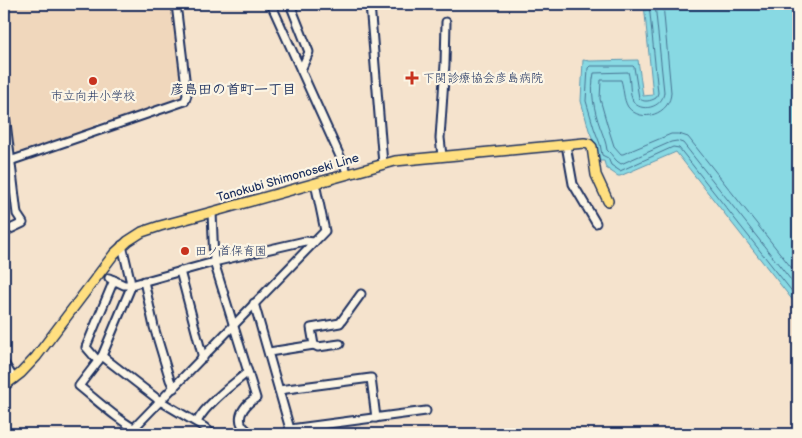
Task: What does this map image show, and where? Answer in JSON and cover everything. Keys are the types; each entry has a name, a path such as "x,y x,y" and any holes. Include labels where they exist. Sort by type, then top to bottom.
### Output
{"main road":[{"name":"Tanokubi Shimonoseki Line","path":"4,386 21,373 36,357 122,245 150,229 395,161 584,143 592,147 596,175 608,201"}],"street":[{"path":"7,162 185,101 187,95 176,4"},
{"path":"271,4 348,174"},
{"path":"290,4 309,52 301,70"},
{"path":"370,4 383,164"},
{"path":"442,156 440,138 446,22"},
{"path":"4,106 7,162 17,214 23,223 4,232"},
{"path":"566,145 574,184 596,223"},
{"path":"134,428 325,231 316,183"},
{"path":"212,212 214,262 256,398 247,403 241,420 251,434"},
{"path":"212,434 196,422 160,401 86,347 111,279 124,285 131,285 214,262 305,241 314,242"},
{"path":"122,245 131,285 100,358 79,386 102,405 144,434"},
{"path":"180,271 203,358"},
{"path":"144,282 154,327 174,388"},
{"path":"314,345 311,328 340,323 361,294"},
{"path":"254,303 292,432 426,411"},
{"path":"269,352 314,345 318,347 340,344"},
{"path":"4,363 14,379"},
{"path":"196,422 223,393 248,372"},
{"path":"280,390 371,378 376,418"}],"shaded area":[{"name":"市立向井小学校","path":"4,4 171,4 182,92 180,97 109,123 108,120 96,122 95,126 17,153 13,150 4,71"}],"water":[{"path":"644,4 798,4 798,307 676,152 620,176 606,168 604,161 597,161 595,145 581,101 583,60 638,60 643,96 653,95"}],"place":[{"name":"下関診療協会彦島病院","path":"412,78"},
{"name":"市立向井小学校","path":"93,81"},
{"name":"田ノ首保育園","path":"185,251"}],"district":[{"name":"彦島田の首町一丁目","path":"233,89"}]}
